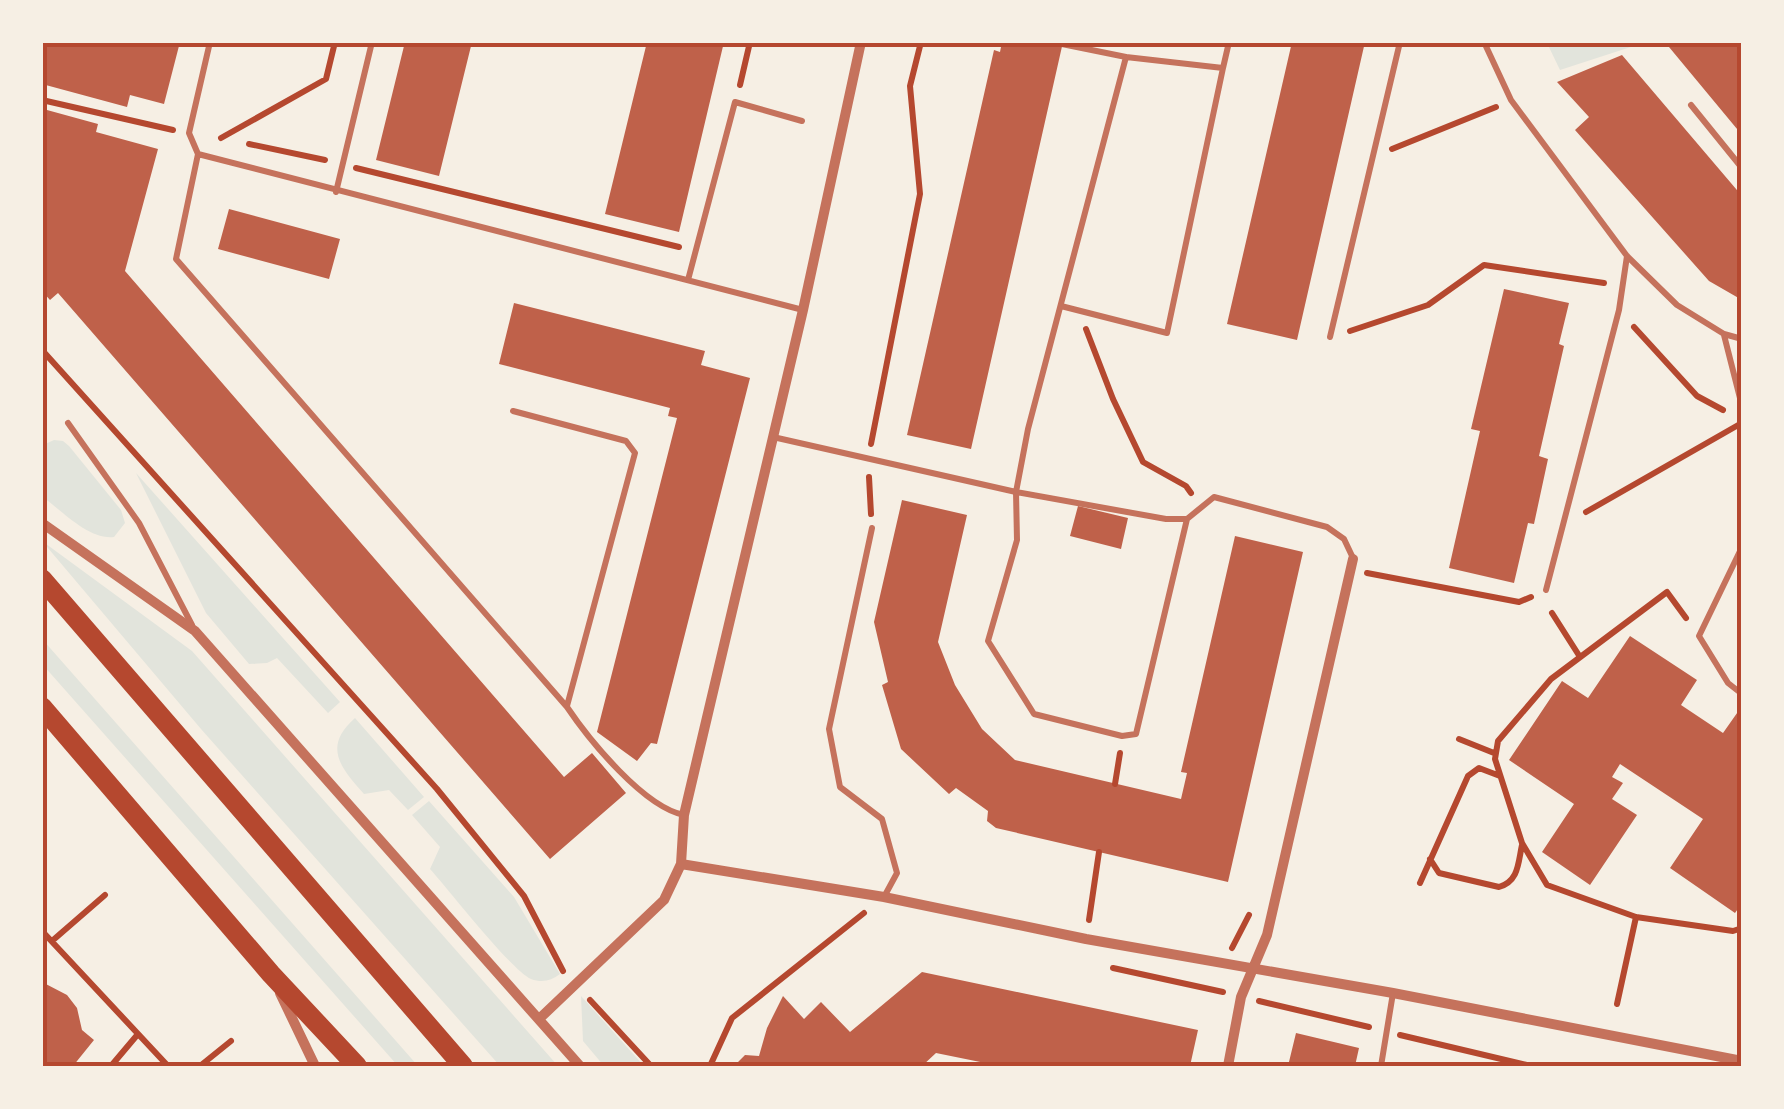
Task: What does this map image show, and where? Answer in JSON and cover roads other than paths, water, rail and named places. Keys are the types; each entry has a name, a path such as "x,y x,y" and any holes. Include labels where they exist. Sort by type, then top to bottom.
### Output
{"main road":[{"path":"42,579 463,1066"},
{"path":"42,707 271,974 356,1066"}],"street":[{"path":"538,1019 664,900 681,864 684,815 804,310 862,42"},
{"path":"42,523 195,631 580,1066"},
{"path":"1228,1066 1240,996 1267,936 1352,565"},
{"path":"681,864 884,896 1086,939 1394,993 1742,1061"},
{"path":"271,974 315,1066"}],"lane":[{"path":"210,42 190,133 198,154 176,259 567,707 593,744 666,812 684,815"},
{"path":"336,192 372,42"},
{"path":"1061,306 1167,333 1228,42"},
{"path":"1330,337 1400,42"},
{"path":"1484,42 1511,100 1627,256 1677,305 1724,334 1742,339"},
{"path":"1062,44 1126,58 1223,68"},
{"path":"1126,58 1028,430 1016,492 1016,540 988,641 1034,714 1122,736 1136,734 1187,519 1214,497 1327,527 1344,539 1352,565"},
{"path":"688,280 735,102 802,122"},
{"path":"1691,105 1742,168"},
{"path":"198,154 804,310"},
{"path":"1546,590 1625,287 1627,256"},
{"path":"1724,334 1742,406"},
{"path":"513,411 626,441 636,453 567,707"},
{"path":"68,422 139,523 195,631"},
{"path":"773,437 1016,492 1166,519 1187,519"},
{"path":"872,528 830,728 840,787 882,819 898,874 884,896"},
{"path":"1742,547 1699,636 1728,683 1742,694"},
{"path":"1382,1066 1394,993"}]}
